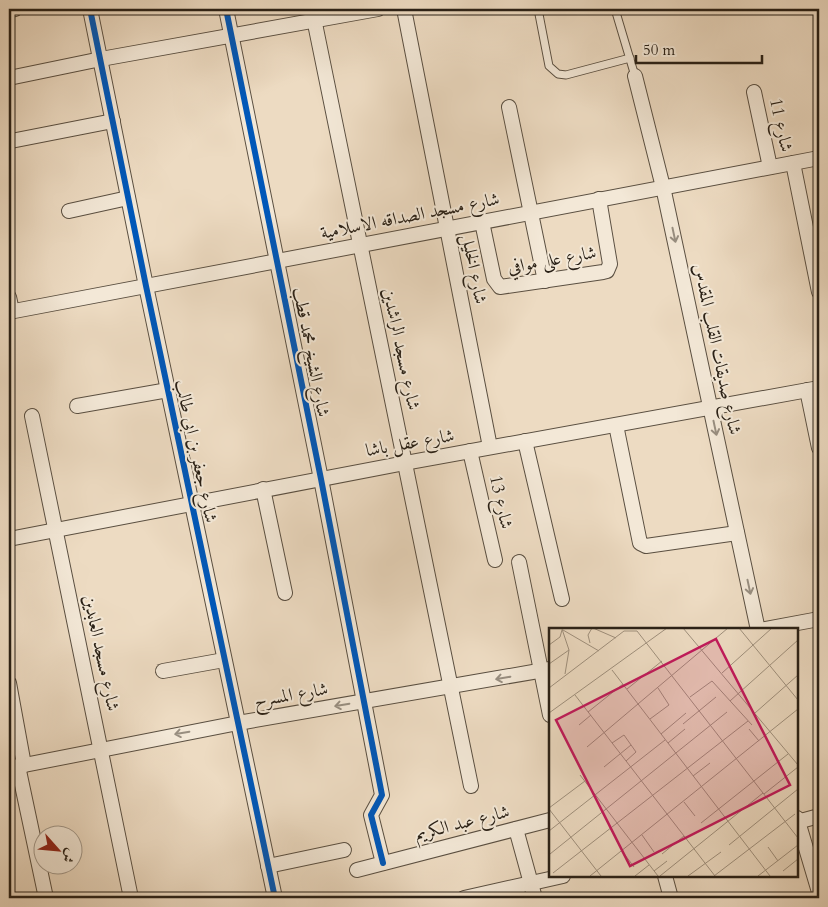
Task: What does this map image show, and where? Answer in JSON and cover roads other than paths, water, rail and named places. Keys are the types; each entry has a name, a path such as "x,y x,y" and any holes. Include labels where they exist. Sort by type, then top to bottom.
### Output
{"street":[{"path":"9,10 16,9"},
{"name":"شارع جعفر بن ابى طالب","path":"90,9 191,503 275,898"},
{"name":"شارع الشيخ محمد قطب","path":"226,9 365,702"},
{"path":"9,78 100,58 231,35 313,15 378,9"},
{"name":"شارع الخليل","path":"404,9 490,447"},
{"name":"شارع مسجد الراشدين","path":"313,15 472,786"},
{"name":"شارع صديقات القلب المقدس","path":"636,76 664,187 759,628"},
{"name":"شارع 11","path":"754,92 770,167"},
{"path":"508,107 545,281"},
{"path":"11,142 113,120"},
{"name":"شارع مسجد الصداقه الاسلامية","path":"10,311 819,158"},
{"path":"793,163 819,292"},
{"path":"69,211 128,198"},
{"name":"شارع على موافي","path":"482,222 496,284 505,288 603,272 610,268 599,200"},
{"path":"9,297 10,311"},
{"path":"813,389 819,448"},
{"name":"شارع عقل باشا","path":"9,538 321,478 813,389"},
{"path":"77,406 168,390"},
{"name":"شارع مسجد العابدين","path":"32,416 102,748 131,898"},
{"path":"616,425 640,543 646,546 737,533"},
{"path":"525,441 562,599"},
{"name":"شارع 13","path":"470,451 494,560"},
{"path":"263,489 284,593"},
{"path":"518,562 546,669 549,704"},
{"path":"770,628 819,619"},
{"path":"163,671 224,660"},
{"name":"شارع المسرح","path":"17,766 238,723 546,669"},
{"path":"9,683 17,766 46,898"},
{"path":"365,702 382,795 371,815 383,863"},
{"path":"798,820 819,816"},
{"name":"شارع عبد الكريم","path":"357,870 549,820"},
{"path":"798,823 819,892"},
{"path":"516,829 535,898"},
{"path":"268,866 344,850"},
{"path":"464,898 558,877"},
{"path":"665,877 671,898"}],"lane":[{"path":"538,9 549,66 558,74 566,75 630,58"},
{"path":"614,9 636,76"}]}
